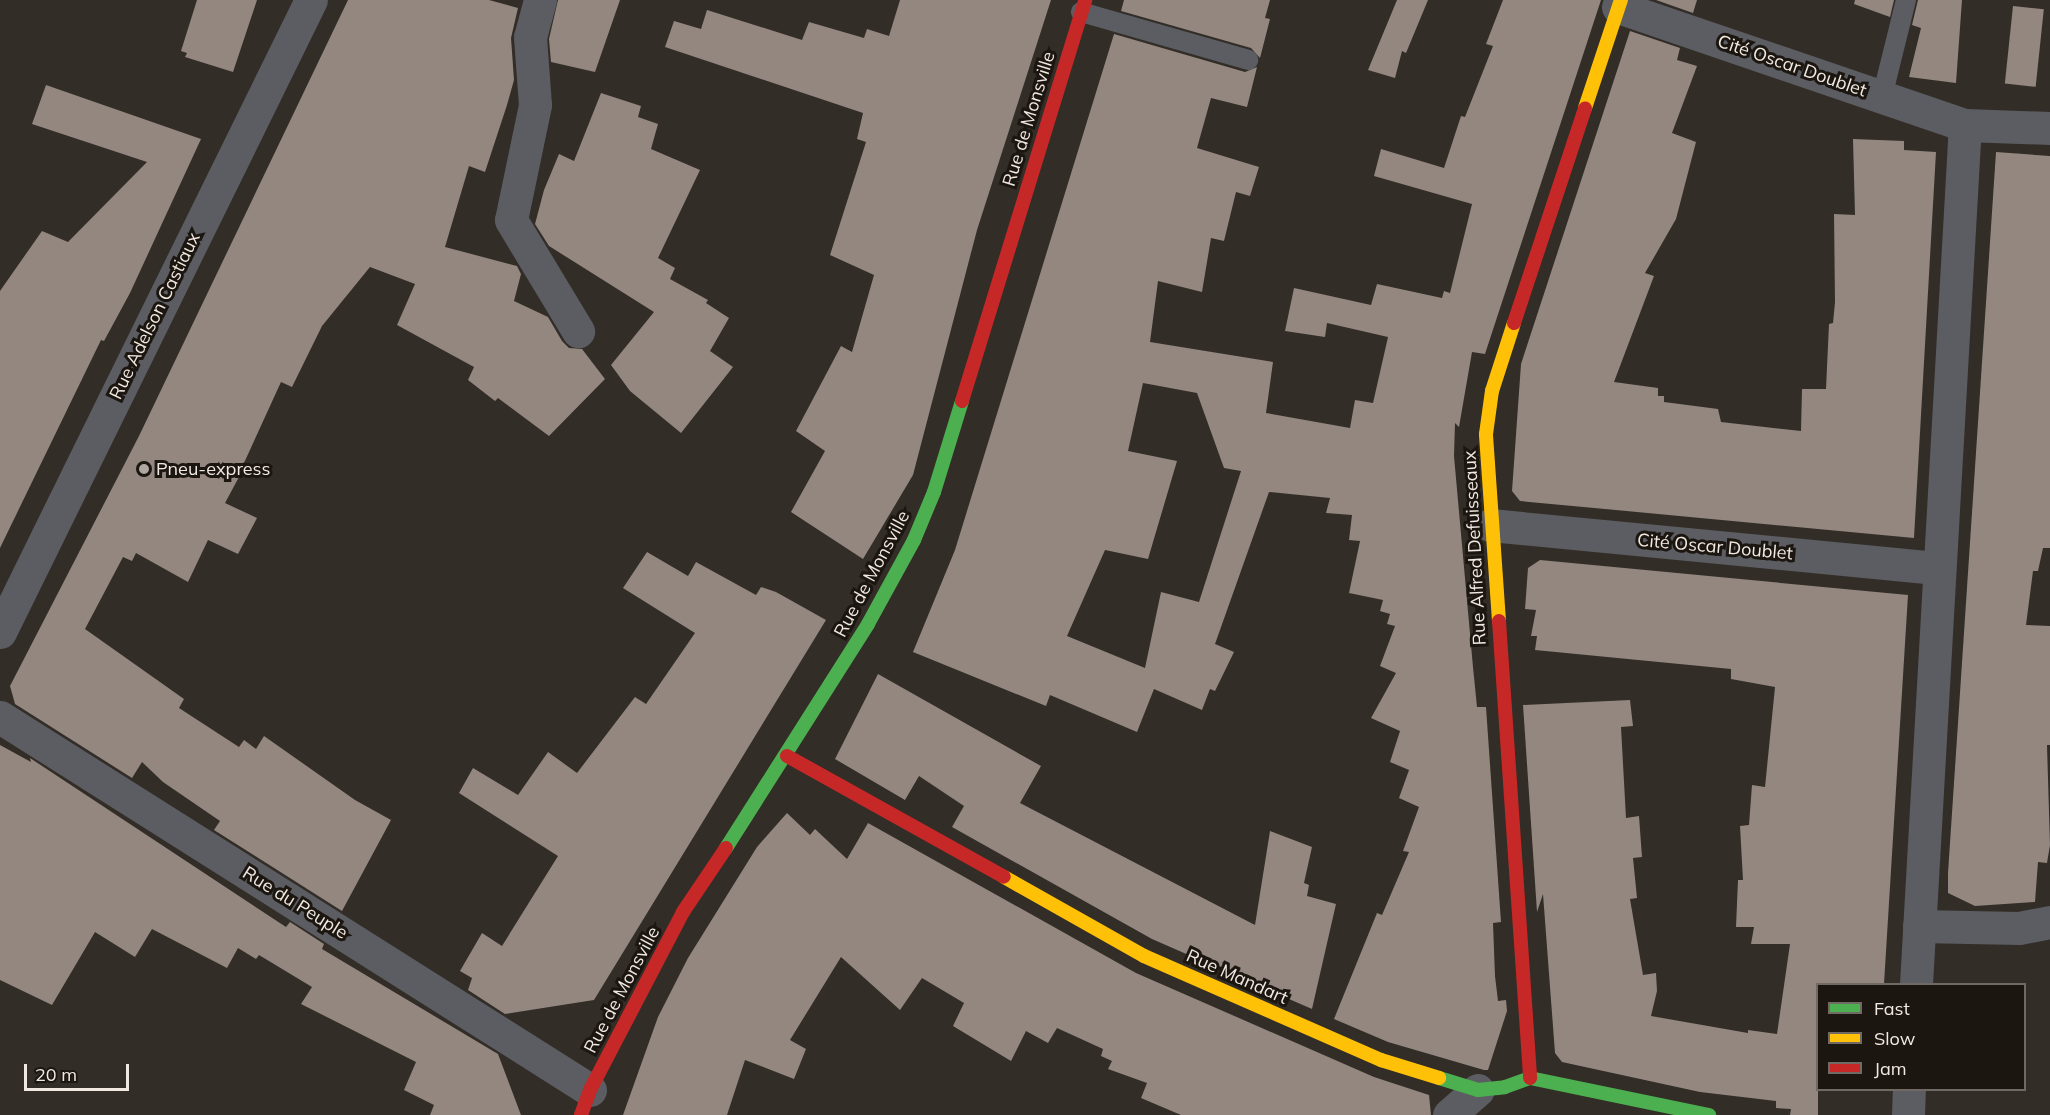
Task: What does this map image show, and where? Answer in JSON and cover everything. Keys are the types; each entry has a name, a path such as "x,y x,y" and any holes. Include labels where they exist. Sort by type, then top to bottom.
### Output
{"street":[{"name":"Rue Adelson Castiaux","path":"0,632 311,0"},
{"path":"540,0 530,37 535,105 511,220 578,331"},
{"name":"Cité Oscar Doublet","path":"1619,4 1965,126 2050,128"},
{"name":"Rue Alfred Defuisseaux","path":"1530,1078 1490,525 1486,434 1492,391 1619,4"},
{"name":"Rue de Monsville","path":"585,1102 683,912 787,756 868,624 934,492 1083,6"},
{"path":"1916,983 1965,126"},
{"name":"Cité Oscar Doublet","path":"1490,525 1940,568"},
{"name":"Rue du Peuple","path":"0,717 585,1102"},
{"name":"Rue Mandart","path":"787,756 1144,956 1381,1060 1478,1090 1505,1087 1530,1078"},
{"path":"1919,926 2019,928 2050,922"},
{"path":"1530,1078 1708,1115"},
{"path":"1449,1115 1478,1090"},
{"path":"1908,1115 1909,1091"}],"lane":[{"path":"1882,97 1906,0"},
{"path":"1083,6 1248,60"}],"building":[{"path":"197,0 257,0 233,72 185,57 187,53 181,51"},
{"path":"348,0 489,0 518,8 511,38 514,80 507,105 485,172 469,166 445,247 517,266 521,274 514,301 548,317 562,341 569,348 582,349 605,379 549,436 498,398 495,401 468,380 474,367 397,325 415,284 370,267 322,326 292,387 281,382 244,463 246,464 225,503 257,518 238,554 208,540 188,582 136,553 132,561 123,557 85,629 184,699 179,708 239,747 244,740 256,749 264,736 355,800 391,820 342,911 214,830 220,821 163,782 142,762 132,778 15,704 10,686 139,436"},
{"path":"558,0 620,0 595,72 551,62 549,39"},
{"path":"900,0 1051,0 977,230 913,475 863,559 791,512 825,451 796,431 841,346 852,352 874,275 830,255 866,142 857,139 863,113 665,47 674,21 701,29 707,10 802,40 809,22 864,38 867,29 889,36"},
{"path":"1124,0 1270,0 1265,18 1270,19 1260,58 1251,48 1121,11"},
{"path":"1397,0 1428,0 1406,53 1402,51 1395,78 1368,70"},
{"path":"1503,0 1601,0 1485,354 1472,352 1459,427 1455,423 1454,456 1477,707 1486,707 1501,922 1493,923 1495,976 1498,1001 1506,1000 1507,1011 1488,1070 1484,1070 1388,1042 1334,1019 1377,913 1382,915 1409,852 1403,851 1419,807 1399,798 1409,770 1390,762 1400,731 1371,718 1396,673 1380,666 1395,626 1387,624 1390,614 1380,611 1383,600 1349,593 1360,541 1349,540 1352,515 1326,513 1330,498 1269,492 1215,644 1234,652 1215,691 1210,689 1202,710 1154,689 1137,732 1050,695 1046,706 913,652 955,550 1114,34 1245,72 1257,67 1247,107 1211,98 1197,148 1259,167 1250,196 1236,192 1224,241 1211,238 1202,292 1158,281 1150,342 1273,362 1266,413 1350,428 1355,400 1373,403 1388,337 1327,323 1325,337 1285,331 1294,288 1371,305 1377,284 1442,298 1444,291 1450,293 1472,204 1374,176 1381,149 1444,168 1461,116 1465,117 1493,46 1486,44","holes":["1143,383 1197,393 1224,468 1241,471 1199,602 1161,592 1145,668 1067,636 1105,550 1148,559 1177,461 1128,451"]},
{"path":"1656,0 1697,0 1693,13"},
{"path":"1855,0 1894,0 1890,17 1854,4"},
{"path":"1918,0 1962,0 1956,83 1909,77 1921,28 1912,25"},
{"path":"2013,6 2044,9 2036,87 2005,84"},
{"path":"1630,31 1680,48 1677,60 1697,66 1672,133 1696,142 1676,219 1645,273 1654,276 1614,382 1658,388 1658,396 1664,396 1664,402 1718,409 1721,422 1801,431 1802,389 1826,389 1829,324 1833,323 1835,302 1834,214 1855,215 1853,139 1904,141 1904,150 1936,152 1914,538 1520,501 1512,491 1521,364"},
{"path":"46,85 201,139 130,293 104,341 101,340 0,548 0,291 42,231 68,242 147,162 32,124"},
{"path":"601,93 641,106 638,117 658,124 651,149 700,170 658,258 675,268 670,279 708,300 706,303 729,318 710,351 733,367 681,433 630,391 611,365 654,312 549,246 535,224 544,190 559,154 574,161"},
{"path":"1996,152 2050,156 2050,548 2043,548 2038,571 2033,571 2026,625 2050,626 2050,745 2047,745 2050,845 2047,863 2038,862 2035,902 1975,906 1948,893 1948,873"},
{"path":"647,552 688,576 696,562 756,595 761,587 776,592 826,620 594,1000 505,1014 468,990 472,978 460,971 482,933 502,946 558,856 459,793 473,768 518,795 548,752 577,773 635,697 646,704 695,633 623,588"},
{"path":"1540,560 1908,595 1884,983 1816,983 1818,1115 1790,1115 1791,1109 1776,1108 1776,1101 1700,1092 1562,1062 1555,1053 1543,894 1537,912 1523,705 1630,700 1633,726 1621,727 1626,818 1639,816 1642,857 1633,858 1637,898 1630,899 1643,975 1656,973 1657,991 1651,1016 1748,1033 1748,1030 1777,1034 1790,944 1751,944 1754,927 1736,927 1738,880 1743,880 1740,826 1749,825 1752,785 1765,787 1775,687 1731,679 1731,669 1535,650 1537,636 1531,636 1536,610 1525,609 1528,568"},
{"path":"878,674 1041,766 1020,803 1255,925 1270,831 1312,847 1304,883 1309,885 1307,896 1336,904 1312,1009 1152,939 952,827 964,806 919,776 905,800 835,759"},
{"path":"0,745 31,762 30,758 286,927 290,922 324,944 322,949 498,1054 521,1115 430,1115 434,1105 404,1090 416,1062 301,1004 312,987 259,955 256,959 238,948 227,968 152,929 135,957 95,932 52,1005 0,980"},
{"path":"787,813 810,835 815,829 847,859 868,823 1136,973 1374,1077 1429,1095 1431,1115 1181,1115 1141,1098 1147,1083 1108,1069 1112,1061 1101,1056 1103,1049 1057,1028 1048,1043 1026,1031 1011,1061 953,1026 964,1003 922,978 900,1010 841,957 790,1040 806,1049 794,1079 745,1060 727,1115 623,1115 658,1017 688,958 757,847"}],"traffic: fast":[{"path":"726,848 868,624 914,540 934,492 962,401"},
{"path":"1439,1078 1478,1090 1505,1087 1530,1078 1709,1115"}],"traffic: slow":[{"path":"1585,108 1621,0"},
{"path":"1499,621 1486,434 1492,391 1514,323"},
{"path":"1004,877 1144,956 1381,1060 1439,1078"}],"traffic: jam":[{"path":"962,401 1085,0"},
{"path":"1514,323 1585,108"},
{"path":"1499,621 1530,1078"},
{"path":"787,756 1004,877"},
{"path":"581,1115 590,1090 683,912 726,848"}],"place":[{"name":"Pneu-express","path":"144,469"}]}
